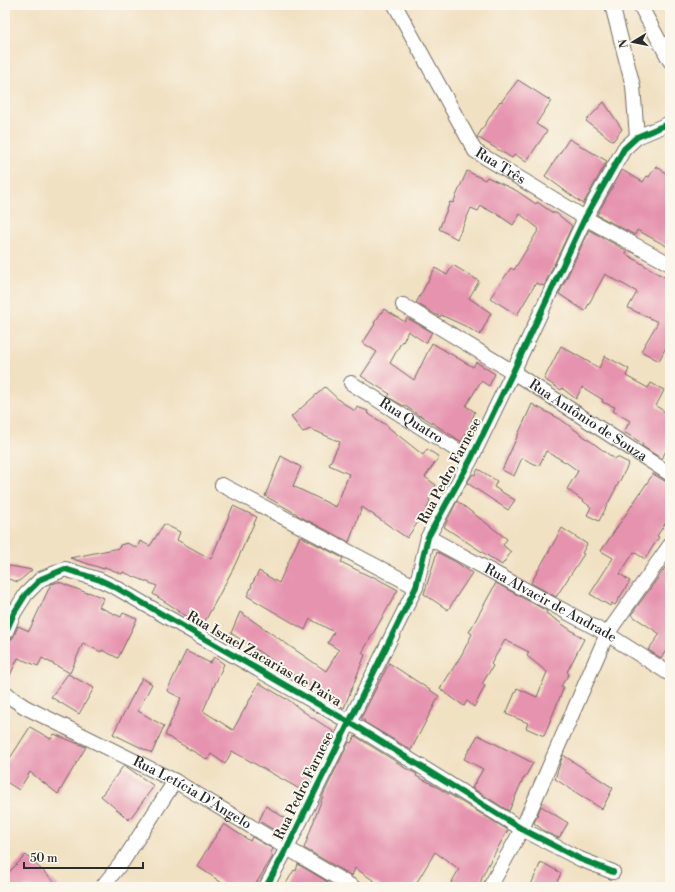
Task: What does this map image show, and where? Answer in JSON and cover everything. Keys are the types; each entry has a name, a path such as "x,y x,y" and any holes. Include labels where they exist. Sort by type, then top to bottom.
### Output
{"street":[{"name":"Rua Três","path":"395,5 475,151 585,218 670,264"},
{"path":"612,5 633,86 637,137 670,123"},
{"path":"640,5 670,61"},
{"name":"Rua Pedro Farnese","path":"266,887 287,848 416,587 428,537 471,459 585,218 624,149 637,137"},
{"name":"Rua Antônio de Souza","path":"403,305 513,372 670,474"},
{"name":"Rua Quatro","path":"351,383 471,459"},
{"path":"222,485 416,587"},
{"name":"Rua Alvacir de Andrade","path":"428,537 607,634 670,674"},
{"path":"490,887 522,829 607,634 670,545"},
{"name":"Rua Israel Zacarias de Paiva","path":"5,634 14,613 26,594 41,579 65,569 100,580 115,587 349,722 522,829 580,859 613,872"},
{"name":"Rua Letícia D'Ângelo","path":"5,692 25,707 175,781 354,887"},
{"path":"102,887 123,862 175,781"}],"building":[{"path":"518,80 551,101 536,124 547,131 526,162 515,154 512,158 477,137 500,101 501,102"},
{"path":"604,102 622,129 613,141 586,121"},
{"path":"569,139 607,161 583,204 545,176"},
{"path":"656,166 670,176 670,248 637,230 635,235 597,215 622,170 643,182 647,176 649,177"},
{"path":"467,171 485,180 487,177 517,191 536,204 537,202 553,213 556,213 572,226 544,286 536,283 517,315 490,298 511,268 514,270 539,229 520,214 513,225 494,212 481,206 478,211 471,208 457,239 439,229 450,202 453,203"},
{"path":"589,230 627,251 626,254 670,280 670,339 659,361 641,351 658,322 628,308 637,292 605,274 585,311 559,294"},
{"path":"453,265 479,281 469,298 491,313 480,335 441,315 440,317 416,303 435,268 447,275"},
{"path":"384,309 405,322 407,318 432,332 426,343 408,331 390,363 414,380 432,343 473,367 476,362 495,374 489,386 481,381 466,406 475,412 462,442 420,415 419,416 404,405 388,397 390,394 361,376 377,352 363,343"},
{"path":"561,346 599,368 605,356 629,369 626,376 648,388 651,383 664,390 656,406 670,415 670,442 662,459 642,446 643,444 624,432 630,421 613,411 615,407 602,402 603,400 582,387 576,399 562,388 561,390 544,379"},
{"path":"325,387 340,401 355,411 357,407 368,411 367,413 388,426 423,455 427,449 439,457 425,477 436,485 429,500 427,509 407,538 362,507 349,542 297,515 265,496 281,456 301,467 293,486 336,507 349,474 329,465 340,442 311,429 303,432 291,417"},
{"path":"532,404 560,419 615,459 617,457 629,463 599,521 587,515 591,507 567,489 578,471 546,451 539,466 522,458 514,476 502,470"},
{"path":"478,469 497,481 494,487 515,500 508,510 467,483 473,474 475,475"},
{"path":"653,474 670,484 670,516 645,559 634,552 620,574 630,581 615,605 612,603 610,606 590,594 613,558 601,551"},
{"path":"457,501 507,539 503,545 511,552 502,565 444,527"},
{"path":"233,506 257,517 233,569 203,625 177,611 178,610 153,594 157,586 123,572 122,574 105,567 104,569 70,558 119,548 120,545 127,543 137,548 140,541 150,546 164,524 180,532 177,540 211,559"},
{"path":"562,528 587,544 582,553 584,554 556,597 531,583"},
{"path":"300,536 343,558 341,562 398,590 362,653 365,655 344,708 231,633 240,612 326,671 339,650 328,643 334,632 310,619 305,630 247,596 259,571 279,583"},
{"path":"437,552 456,562 472,573 448,610 424,594"},
{"path":"670,561 670,645 661,658 648,650 660,634 631,615"},
{"path":"5,565 32,570 18,582 5,578"},
{"path":"59,582 104,598 99,607 121,617 123,613 137,619 118,658 83,643 70,673 42,658 38,666 18,658 5,684 5,649 8,642 13,638 18,626 29,631 51,584"},
{"path":"496,583 547,611 546,613 584,639 567,672 569,674 561,686 564,687 544,736 526,728 528,723 506,714 517,688 537,697 547,672 527,656 529,652 505,640 491,664 493,666 482,684 485,686 474,707 467,701 464,706 440,689 462,654 472,634 469,632"},
{"path":"186,651 210,663 214,657 224,664 203,711 233,730 259,683 286,698 334,732 305,792 232,751 225,764 211,754 208,760 165,735 181,698 167,691"},
{"path":"389,663 439,696 411,750 364,722 365,721 361,718"},
{"path":"68,674 94,688 79,714 51,697"},
{"path":"142,678 152,684 138,711 164,726 152,753 113,734"},
{"path":"30,727 51,739 54,734 86,747 58,794 30,772 19,790 5,781 5,766"},
{"path":"478,735 533,763 523,779 509,811 472,788 483,769 464,759"},
{"path":"355,736 403,767 417,774 416,776 508,830 488,865 479,887 449,887 459,869 435,852 414,887 383,887 355,868 352,876 304,848 324,793 349,742 351,743"},
{"path":"563,755 613,788 602,809 555,779"},
{"path":"124,765 154,786 129,820 101,796"},
{"path":"266,806 288,820 281,834 259,821"},
{"path":"541,806 568,823 559,838 547,833 534,823"},
{"path":"224,824 250,841 252,837 273,849 270,854 273,856 254,887 228,887 197,866"},
{"path":"26,855 60,887 5,887 5,876"},
{"path":"541,862 561,873 555,887 530,887"},
{"path":"298,864 328,882 325,887 284,887 294,870 296,871"}],"cycle path":[{"path":"266,887 287,848 416,587 428,537 471,459 585,218 624,149 637,137 670,123"},
{"path":"5,634 14,613 26,594 41,579 65,569 100,580 115,587 349,722 522,829 580,859 613,872"}]}
